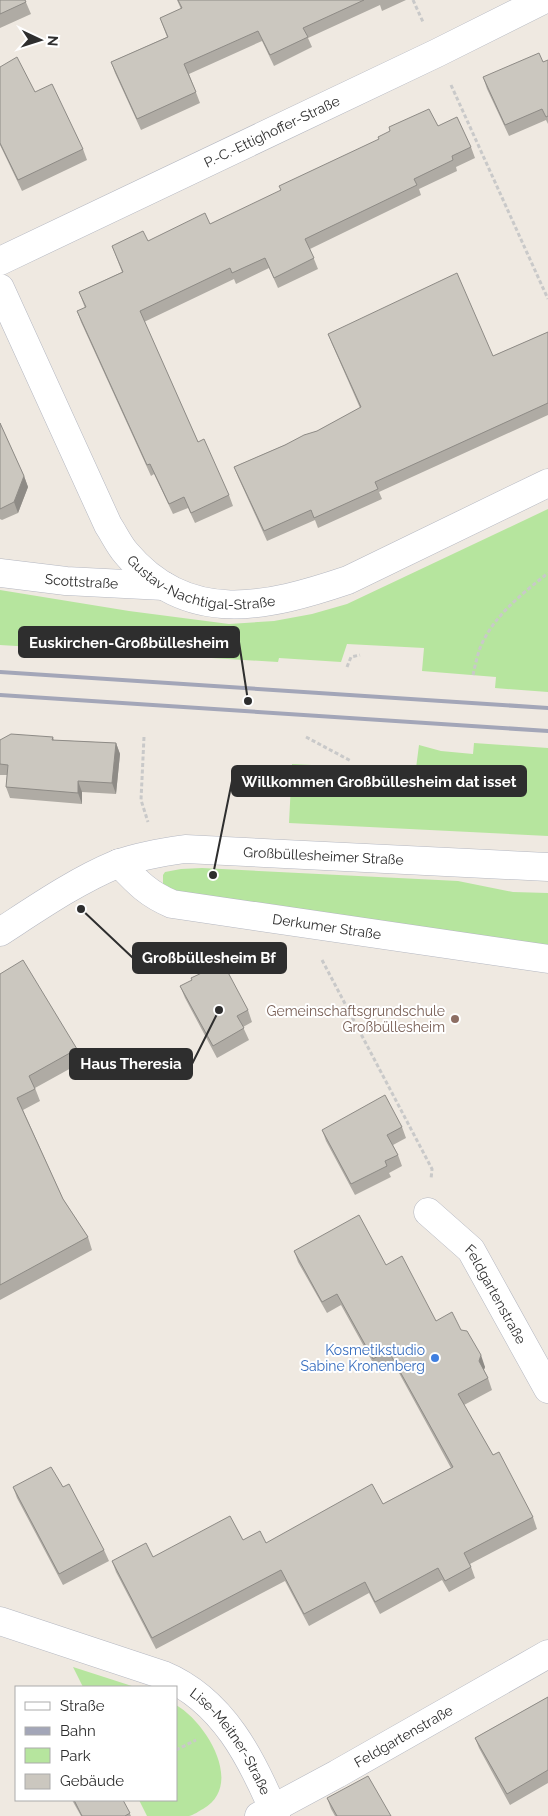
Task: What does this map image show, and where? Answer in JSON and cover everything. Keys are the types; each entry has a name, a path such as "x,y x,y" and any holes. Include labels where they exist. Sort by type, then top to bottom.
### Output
{"street":[{"name":"P.-C.-Ettighoffer-Straße","path":"0,262 428,58 543,0"},
{"name":"Gustav-Nachtigal-Straße","path":"0,288 108,525 126,552 143,570 164,586 193,600 223,604 253,603 291,598 348,580 548,483"},
{"name":"Scottstraße","path":"0,573 66,581 164,586"},
{"name":"Großbüllesheimer Straße","path":"0,932 85,879 119,864 158,853 185,849 548,866"},
{"name":"Derkumer Straße","path":"119,864 136,882 155,897 172,904 548,959"},
{"name":"Feldgartenstraße","path":"428,1212 471,1250 548,1389"},
{"name":"Lise-Meitner-Straße","path":"0,1622 163,1675 195,1692 228,1726 246,1756 269,1813"},
{"name":"Feldgartenstraße","path":"269,1813 548,1654"}],"path":[{"path":"450,82 548,299"},
{"path":"473,675 481,648 496,621 518,598 548,573"},
{"path":"347,667 351,657 360,655"},
{"path":"144,737 141,800 158,853"},
{"path":"306,737 351,761"},
{"path":"306,923 321,957 432,1169 428,1212"}],"green space":[{"path":"548,509 548,692 495,688 496,677 422,671 424,648 347,644 341,662 279,658 278,662 0,645 0,590 129,611 229,624 274,621 312,614 347,604"},
{"path":"474,743 548,748 548,836 289,823 292,764 351,767 351,773 415,776 419,745 441,751 473,754"},
{"path":"202,868 458,881 513,892 548,893 548,946 171,891 163,885 163,875 165,872"},
{"path":"73,1667 132,1686 82,1686"},
{"path":"178,1706 199,1725 209,1739 217,1754 221,1770 221,1785 215,1798 193,1815 147,1816 140,1801 178,1801"}],"building":[{"path":"0,0 25,0 26,2 0,14"},
{"path":"178,0 364,0 303,28 308,37 270,55 258,31 184,64 196,92 137,119 111,62 168,37 160,18 182,8"},
{"path":"539,53 543,62 548,60 548,116 546,117 542,109 505,125 483,77"},
{"path":"17,57 35,92 52,84 83,149 18,180 0,143 0,67"},
{"path":"429,109 438,126 457,117 471,147 452,156 453,160 414,179 417,185 305,239 314,258 274,278 265,258 232,273 230,268 140,311 198,442 204,439 229,495 191,513 184,497 169,504 150,464 147,465 77,311 86,307 79,292 123,272 112,246 143,231 148,241 205,213 210,224 281,190 279,186 379,139 378,137 390,131 389,127"},
{"path":"457,273 493,356 548,332 548,403 375,482 378,489 314,518 311,510 264,531 234,467 304,435 317,431 361,407 328,334"},
{"path":"0,423 24,476 14,502 0,509"},
{"path":"11,734 53,737 52,740 116,743 112,783 78,781 78,793 6,787 8,765 0,764 0,740"},
{"path":"23,960 77,1049 29,1076 35,1089 17,1098 63,1199 88,1237 0,1285 0,974"},
{"path":"223,963 248,1010 237,1016 244,1028 213,1046 180,986 192,980 191,978"},
{"path":"385,1095 402,1127 387,1135 398,1155 385,1161 387,1166 351,1184 322,1130"},
{"path":"359,1215 386,1265 402,1256 436,1321 452,1312 461,1330 467,1331 481,1355 479,1361 488,1378 458,1394 493,1455 499,1452 533,1517 464,1553 471,1567 445,1581 438,1568 375,1602 365,1582 304,1614 281,1570 152,1638 112,1561 146,1543 153,1557 230,1516 243,1540 260,1531 266,1543 372,1484 383,1504 453,1467 388,1350 373,1359 337,1294 322,1302 294,1251"},
{"path":"51,1467 63,1487 69,1484 104,1550 59,1574 13,1487"},
{"path":"548,1697 548,1770 507,1794 475,1738"},
{"path":"368,1776 391,1816 337,1816 327,1798"},
{"path":"74,1801 124,1801 130,1813 125,1816 82,1816"}],"railway":[{"path":"0,672 548,708"},
{"path":"0,695 548,731"}],"place":[{"name":"Euskirchen-Großbüllesheim","path":"248,701"},
{"name":"Willkommen Großbüllesheim dat isset","path":"213,875"},
{"name":"Großbüllesheim Bf","path":"81,909"},
{"name":"Haus Theresia","path":"219,1010"},
{"name":"Gemeinschaftsgrundschule Großbüllesheim","path":"455,1019"},
{"name":"Kosmetikstudio Sabine Kronenberg","path":"435,1358"}]}
